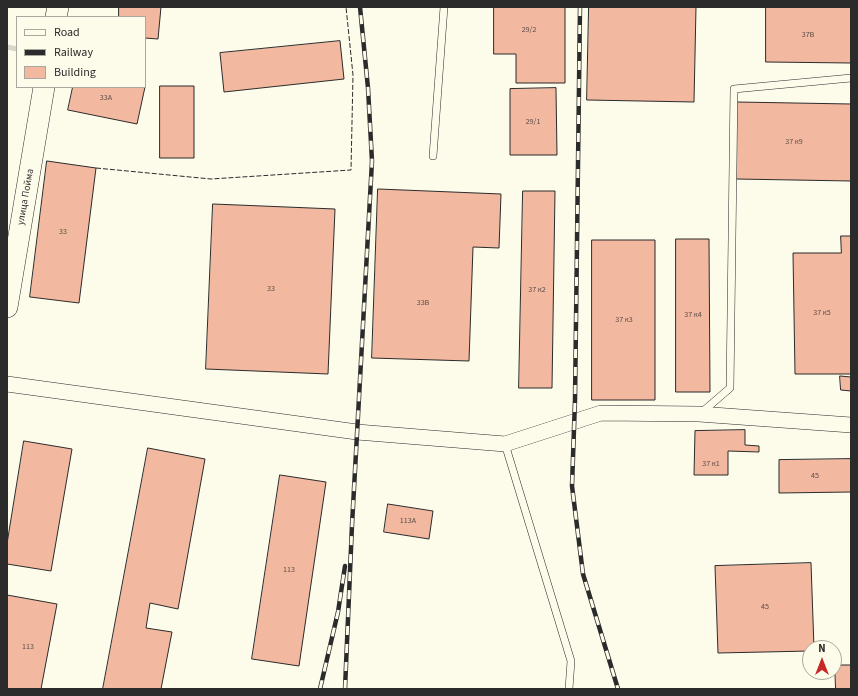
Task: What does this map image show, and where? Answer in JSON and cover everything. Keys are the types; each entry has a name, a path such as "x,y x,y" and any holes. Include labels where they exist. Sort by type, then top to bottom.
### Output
{"main road":[{"name":"улица Пойма","path":"7,307 44,88"}],"street":[{"path":"7,384 357,432 505,444 601,413 699,414 851,425"}],"lane":[{"path":"433,156 444,7"},
{"path":"699,414 730,388 734,89 851,78"},
{"path":"505,444 571,661 569,689"}],"building":[{"path":"119,7 161,7 158,39 146,38 146,16 119,16"},
{"path":"494,7 565,7 565,83 516,83 516,54 494,54"},
{"path":"589,7 696,7 694,102 587,100"},
{"path":"766,7 851,7 851,63 766,62"},
{"path":"340,41 344,79 224,92 220,53"},
{"path":"160,86 194,86 194,158 160,158"},
{"path":"73,88 145,88 137,124 68,110"},
{"path":"556,88 557,155 510,155 510,89"},
{"path":"737,102 851,104 851,181 736,179"},
{"path":"47,161 96,168 79,303 30,297"},
{"path":"378,189 501,194 499,248 473,247 469,361 372,358"},
{"path":"523,191 555,191 552,388 519,388"},
{"path":"213,204 335,209 328,374 206,369"},
{"path":"841,236 851,236 851,374 795,374 793,253 841,253"},
{"path":"676,239 709,239 710,392 676,392"},
{"path":"592,240 655,240 655,400 592,400"},
{"path":"840,376 851,377 851,391 841,390"},
{"path":"745,430 745,445 759,446 759,452 728,451 728,475 694,475 695,431"},
{"path":"24,441 72,449 51,571 7,564 7,544"},
{"path":"148,448 205,459 178,609 150,603 146,628 172,632 161,689 103,689"},
{"path":"851,459 851,492 779,493 779,460"},
{"path":"280,475 326,482 299,666 252,659"},
{"path":"388,504 433,511 429,539 384,532"},
{"path":"811,563 814,640 802,640 802,651 718,653 715,566"},
{"path":"7,595 57,604 41,689 7,689"},
{"path":"842,665 851,665 851,689 836,689 836,680 842,680"}],"waterway":[{"path":"7,47 16,49"}],"railway":[{"path":"345,689 352,525 372,161 368,88 360,7"},
{"path":"580,7 575,400 572,486 583,574 618,689"},
{"path":"320,689 338,612 345,566"}],"fence":[{"path":"96,168 211,179 351,170 353,75 346,7"}]}
